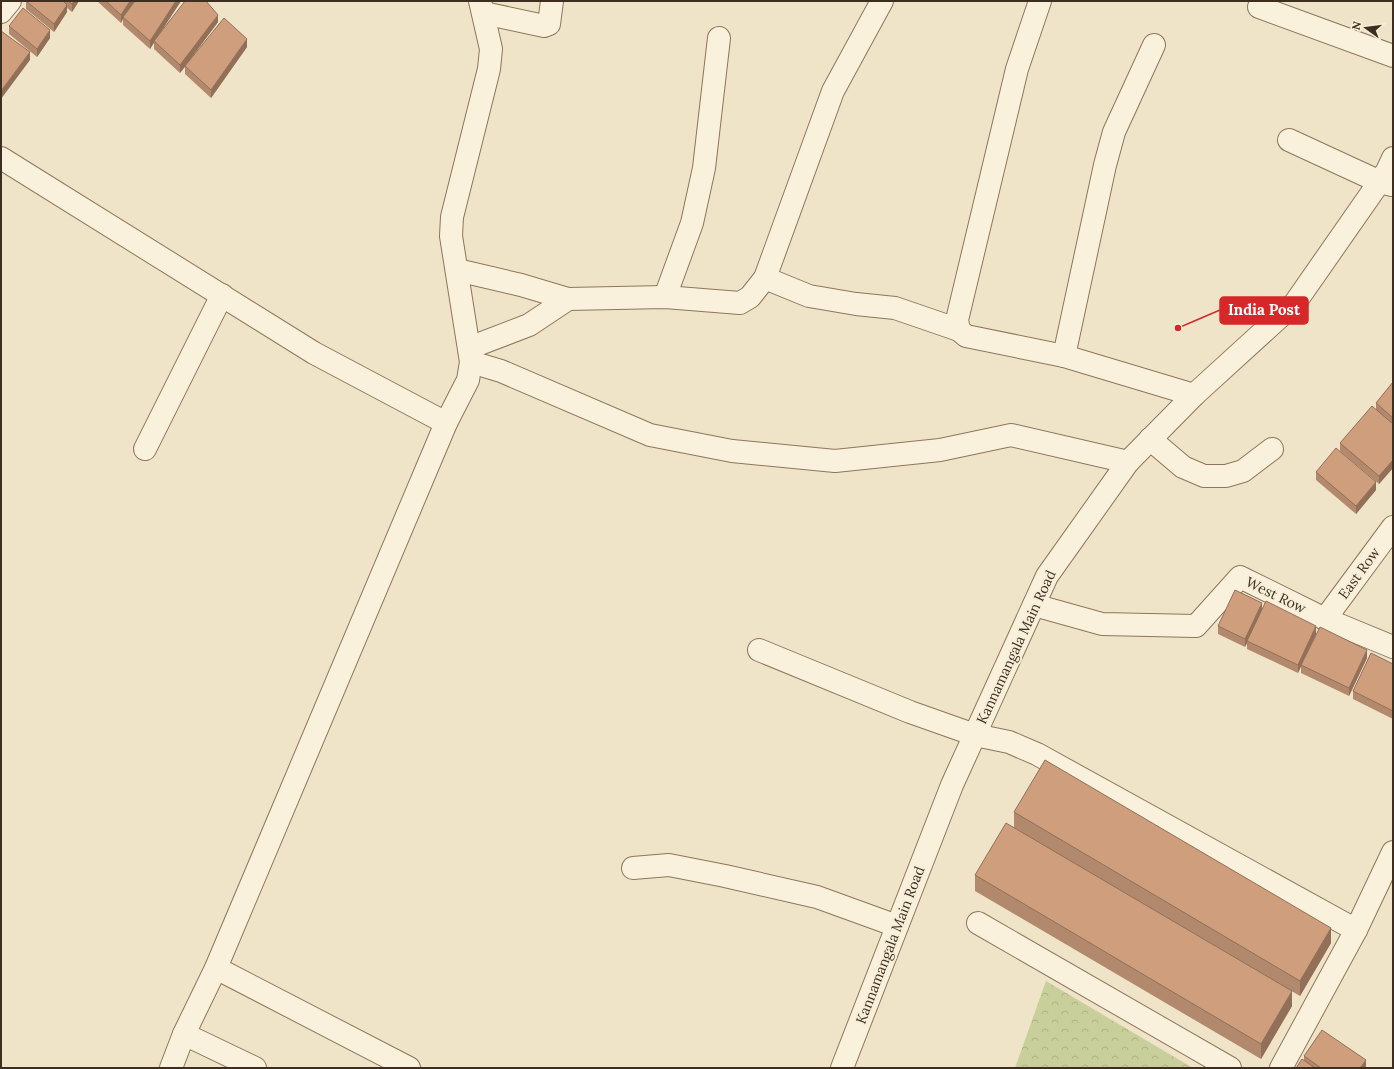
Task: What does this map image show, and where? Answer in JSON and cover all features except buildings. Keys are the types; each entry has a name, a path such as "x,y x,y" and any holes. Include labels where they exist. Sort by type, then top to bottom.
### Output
{"street":[{"path":"1,12 10,1"},
{"path":"482,7 544,26 549,24 552,1"},
{"path":"457,270 521,285 568,299 665,297 740,303 750,297 765,278 833,91 882,1"},
{"path":"959,330 957,320 1016,69 1040,1"},
{"path":"171,1068 184,1034 216,968 446,424 468,380 470,355 451,236 452,217 489,69 492,48 482,7"},
{"path":"1259,8 1393,56"},
{"path":"665,297 692,223 704,168 719,38"},
{"path":"1064,356 1105,165 1114,132 1154,46"},
{"path":"1289,140 1386,184"},
{"path":"1,158 314,353 446,424"},
{"name":"Kannamangala Main Road","path":"842,1068 952,785 1047,576 1128,462 1194,395 1295,303 1386,184 1387,171 1393,158"},
{"path":"765,278 809,296 856,304 895,308 959,330 966,336 1064,356 1194,395"},
{"path":"145,450 222,295"},
{"path":"470,355 529,325 568,299"},
{"path":"470,355 501,371 650,435 732,451 835,461 940,450 1011,435 1128,462"},
{"path":"1150,439 1183,467 1204,476 1226,476 1242,471 1272,449"},
{"name":"East Row","path":"1325,619 1393,526"},
{"name":"West Row","path":"1034,605 1102,624 1196,626 1240,577 1325,619 1393,647"},
{"path":"759,650 910,712 975,735 1009,742 1037,754 1356,930"},
{"path":"1281,1068 1356,930 1393,852"},
{"path":"633,868 669,865 725,876 816,898 897,926"},
{"path":"978,923 1230,1068"},
{"path":"216,968 409,1068"},
{"path":"184,1034 255,1068"}],"green space":[{"path":"1046,981 1193,1068 1015,1068"}],"place":[{"name":"India Post","path":"1178,328"}]}
